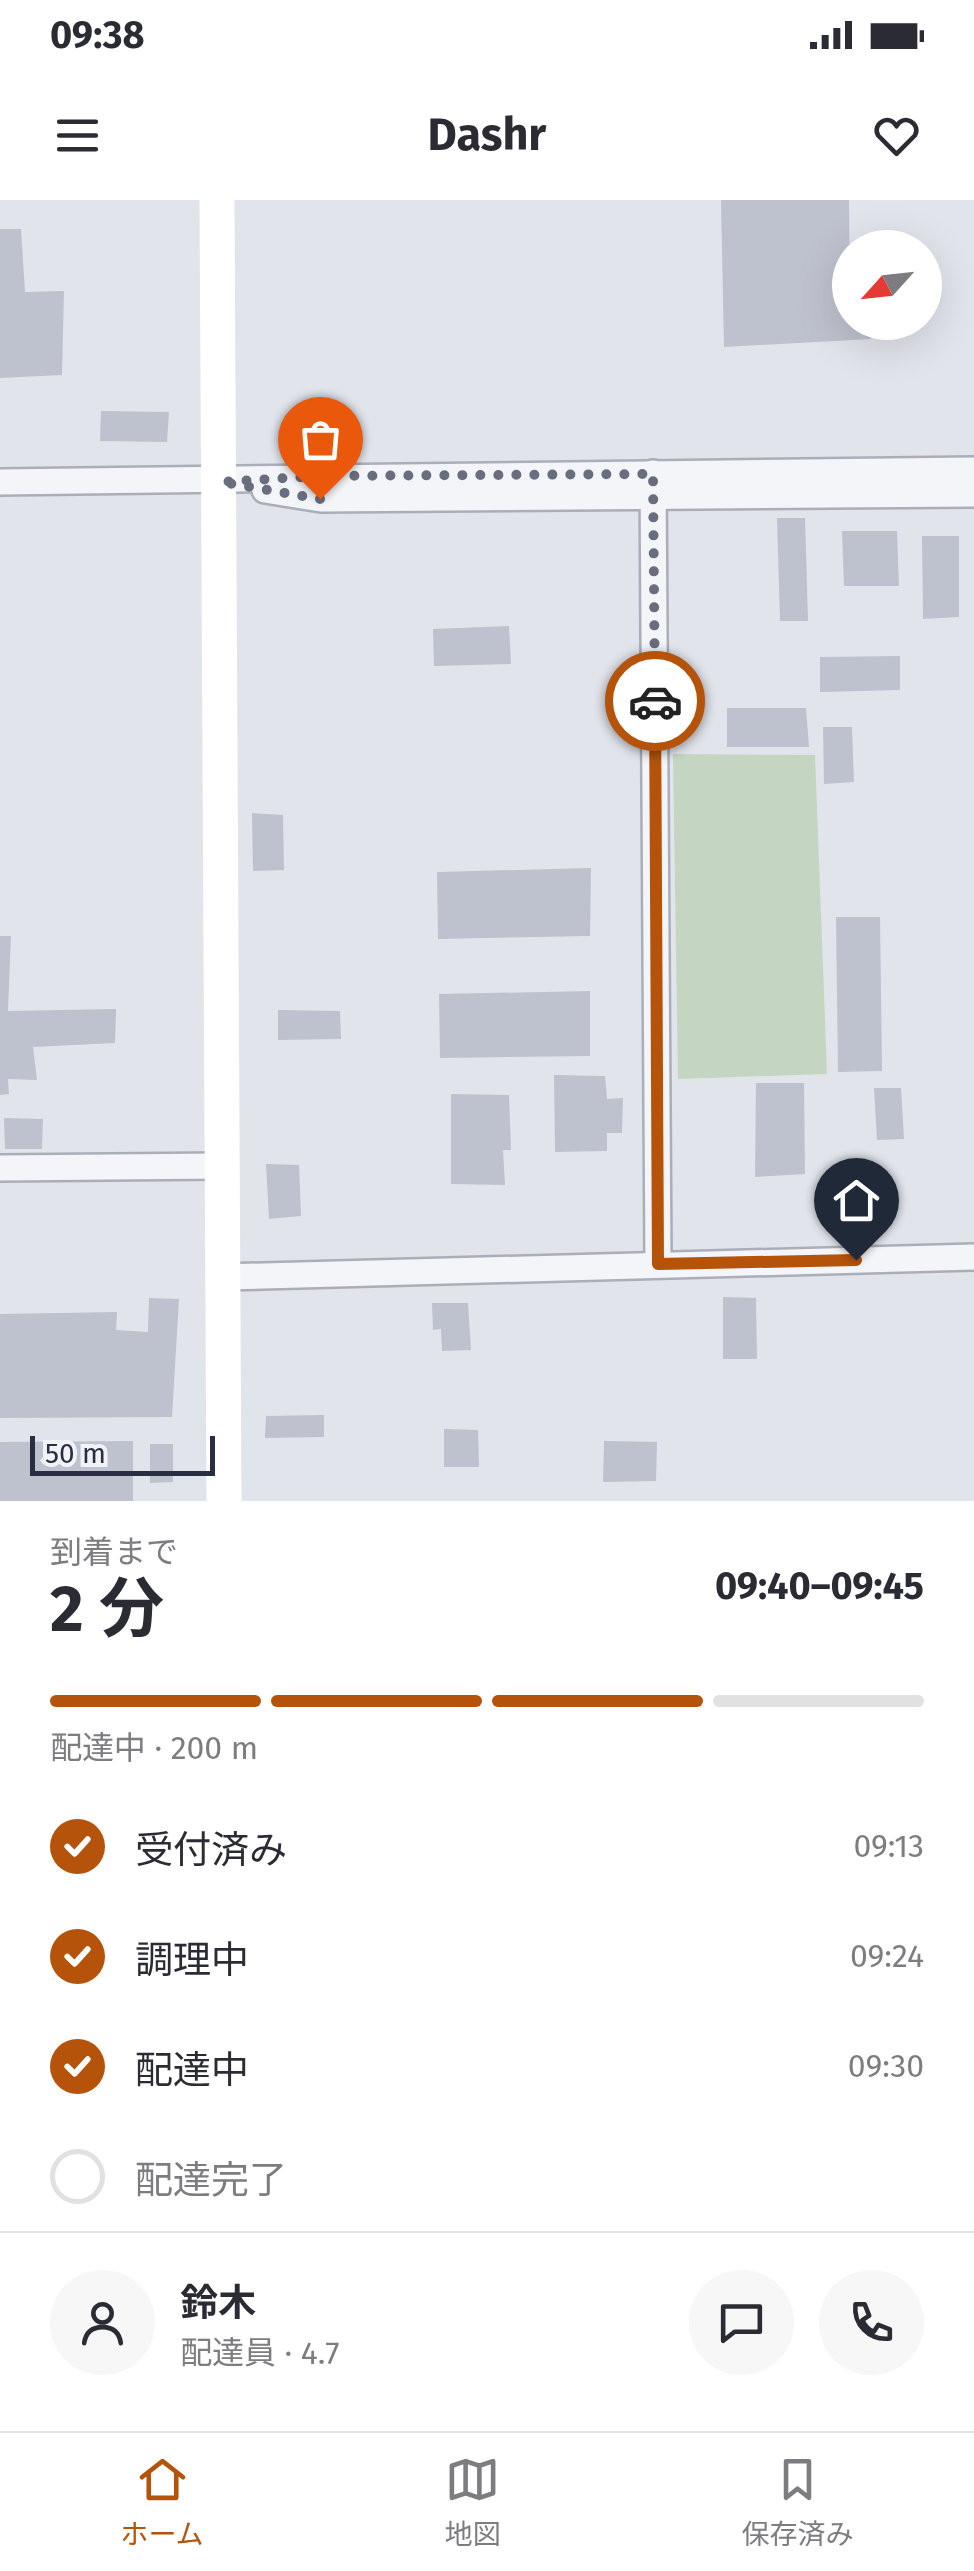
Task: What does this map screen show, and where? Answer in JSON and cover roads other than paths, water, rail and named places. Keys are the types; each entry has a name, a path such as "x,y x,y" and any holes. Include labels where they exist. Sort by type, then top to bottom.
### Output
{"street":[{"path":"217,200 224,1501"},
{"path":"653,485 974,470"},
{"path":"0,482 221,482 321,476 974,494"},
{"path":"653,485 658,1264"},
{"path":"0,1168 222,1166"},
{"path":"223,1278 974,1257"}]}
